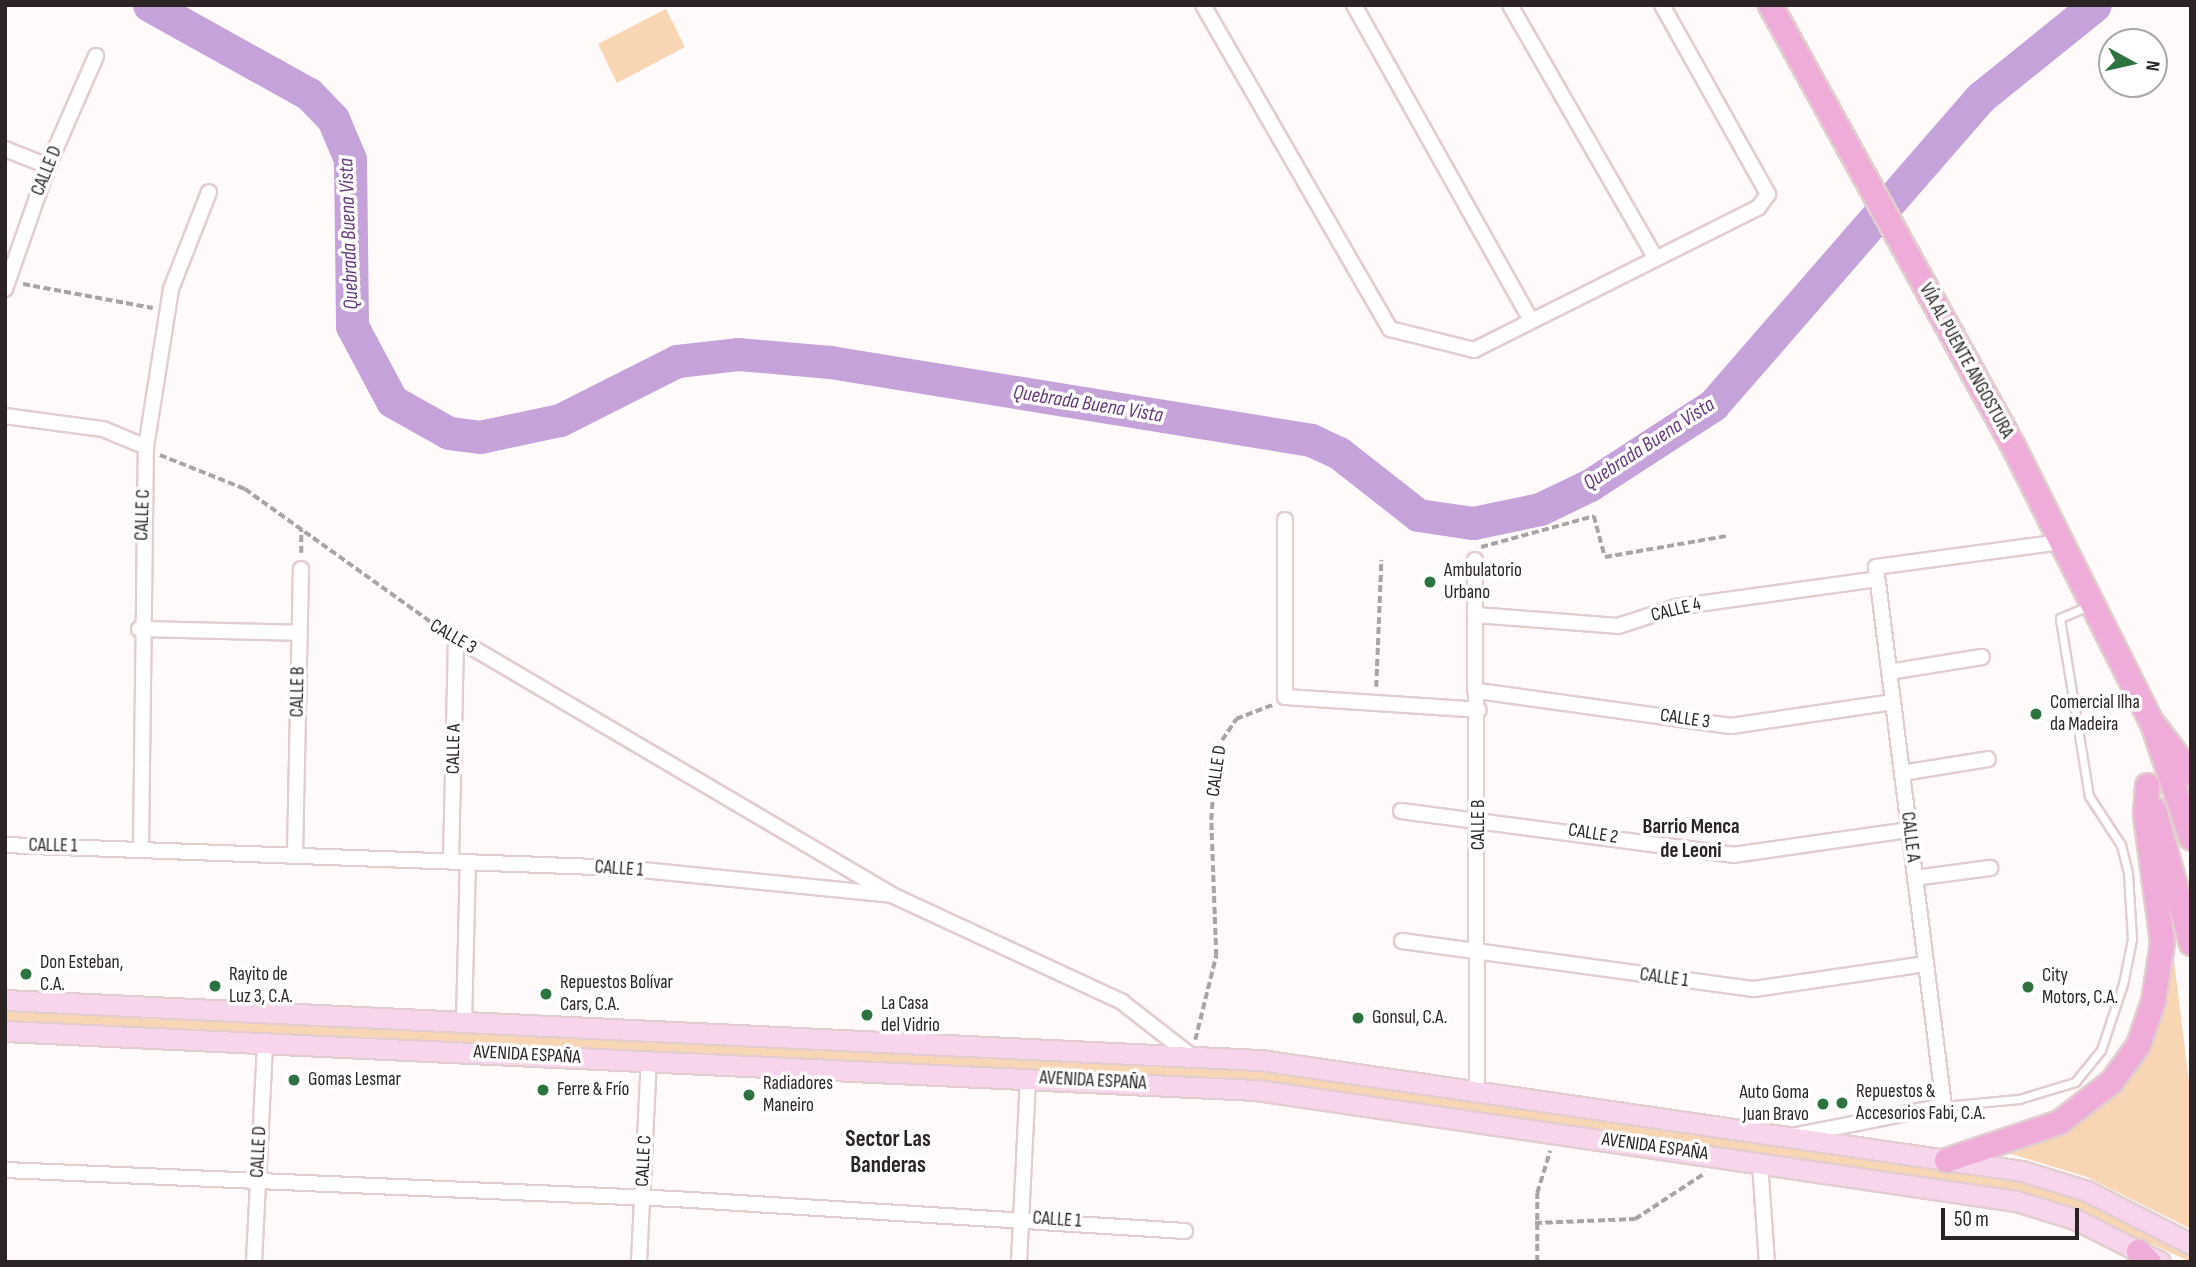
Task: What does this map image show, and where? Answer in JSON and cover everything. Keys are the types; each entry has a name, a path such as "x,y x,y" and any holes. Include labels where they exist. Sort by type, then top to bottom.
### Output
{"main road":[{"name":"VÍA AL PUENTE ANGOSTURA","path":"1770,5 2061,542 2152,723"},
{"path":"2152,723 2190,772"},
{"path":"1946,1160 2059,1122 2111,1082 2138,1045 2153,1001 2162,942 2145,814 2152,723"},
{"path":"2152,723 2191,838"},
{"path":"2147,785 2191,943"},
{"name":"AVENIDA ESPAÑA","path":"5,1000 1190,1055 1477,1090 1946,1160 2060,1181 2191,1244"},
{"name":"AVENIDA ESPAÑA","path":"5,1031 1257,1090 2035,1205 2161,1262"}],"street":[{"path":"1203,5 1390,330 1474,350 1654,255 1758,208 1768,194 1662,5"},
{"path":"1354,5 1531,321"},
{"path":"1510,5 1654,255"},
{"name":"CALLE D","path":"6,284 48,166 96,56"},
{"path":"5,149 48,166"},
{"name":"CALLE C","path":"141,848 139,629 146,447 167,311 209,192"},
{"path":"5,415 103,429 146,447"},
{"path":"1285,520 1285,698 1479,710"},
{"name":"CALLE 4","path":"1476,615 1618,626 1676,607 2061,542"},
{"name":"CALLE B","path":"1475,560 1479,710 1477,1090"},
{"name":"CALLE B","path":"295,854 301,569"},
{"name":"CALLE A","path":"1876,573 1944,1107"},
{"path":"139,629 299,633"},
{"name":"CALLE A","path":"452,862 456,638"},
{"name":"CALLE 3","path":"456,638 892,895"},
{"path":"1889,672 1982,657"},
{"name":"CALLE 3","path":"1478,691 1731,726 1893,702"},
{"path":"1902,773 1988,759"},
{"name":"CALLE 2","path":"1401,811 1733,855 1909,830"},
{"name":"CALLE 1","path":"5,845 622,868 892,895 1122,1002 1190,1055"},
{"path":"464,1022 468,862"},
{"path":"1915,878 1990,868"},
{"name":"CALLE 1","path":"1402,941 1754,989 1926,964"},
{"name":"CALLE D","path":"254,1262 265,1043"},
{"name":"CALLE C","path":"639,1262 649,1061"},
{"path":"1018,1262 1028,1078"},
{"name":"AVENIDA ESPAÑA","path":"1788,1136 1944,1107"},
{"path":"1760,1163 1767,1262"},
{"name":"CALLE 1","path":"5,1170 642,1198 1021,1218 1185,1231"}],"lane":[{"path":"1944,1107 2018,1099 2075,1082 2101,1050 2120,997 2132,939 2128,873 2121,845 2098,817 2087,788 2060,618 2092,604"}],"path":[{"path":"6,284 167,311"},
{"name":"CALLE 3","path":"146,447 228,480 456,638"},
{"path":"1475,560 1484,544 1497,538 1594,516 1605,557 1727,536"},
{"path":"301,530 301,569"},
{"path":"1376,704 1381,559"},
{"name":"CALLE D","path":"1190,1055 1216,956 1211,820 1221,737 1236,719 1285,698"},
{"path":"1537,1262 1535,1223 1542,1170 1558,1133"},
{"path":"1535,1223 1635,1219 1727,1158"}],"shaded area":[{"path":"666,9 685,47 617,83 598,44"},
{"path":"2164,879 2191,1098 2191,1229 2087,1177 2008,1153 2055,1133 2142,1051"},
{"path":"5,1010 1260,1069 2020,1181 2084,1200 2191,1255 2191,1262 2067,1205 2018,1191 1291,1084 5,1021"}],"waterway":[{"name":"Quebrada Buena Vista","path":"149,5 309,94 333,119 350,159 352,326 392,401 449,433 480,437 560,420 677,361 738,354 830,362 1311,440 1339,453 1418,515 1473,523 1540,509 1590,485 1713,405 1981,97 2095,5"}],"place":[{"name":"Ambulatorio Urbano","path":"1430,582"},
{"name":"Comercial Ilha da Madeira","path":"2036,714"},
{"name":"Don Esteban, C.A.","path":"26,974"},
{"name":"Rayito de Luz 3, C.A.","path":"215,986"},
{"name":"City Motors, C.A.","path":"2028,987"},
{"name":"Repuestos Bolívar Cars, C.A.","path":"546,994"},
{"name":"La Casa del Vidrio","path":"867,1015"},
{"name":"Gonsul, C.A.","path":"1358,1018"},
{"name":"Gomas Lesmar","path":"294,1080"},
{"name":"Ferre & Frío","path":"543,1090"},
{"name":"Radiadores Maneiro","path":"749,1095"},
{"name":"Repuestos & Accesorios Fabi, C.A.","path":"1842,1103"},
{"name":"Auto Goma Juan Bravo","path":"1823,1104"}],"district":[{"name":"Barrio Menca de Leoni","path":"1691,839"},
{"name":"Sector Las Banderas","path":"888,1152"}]}
